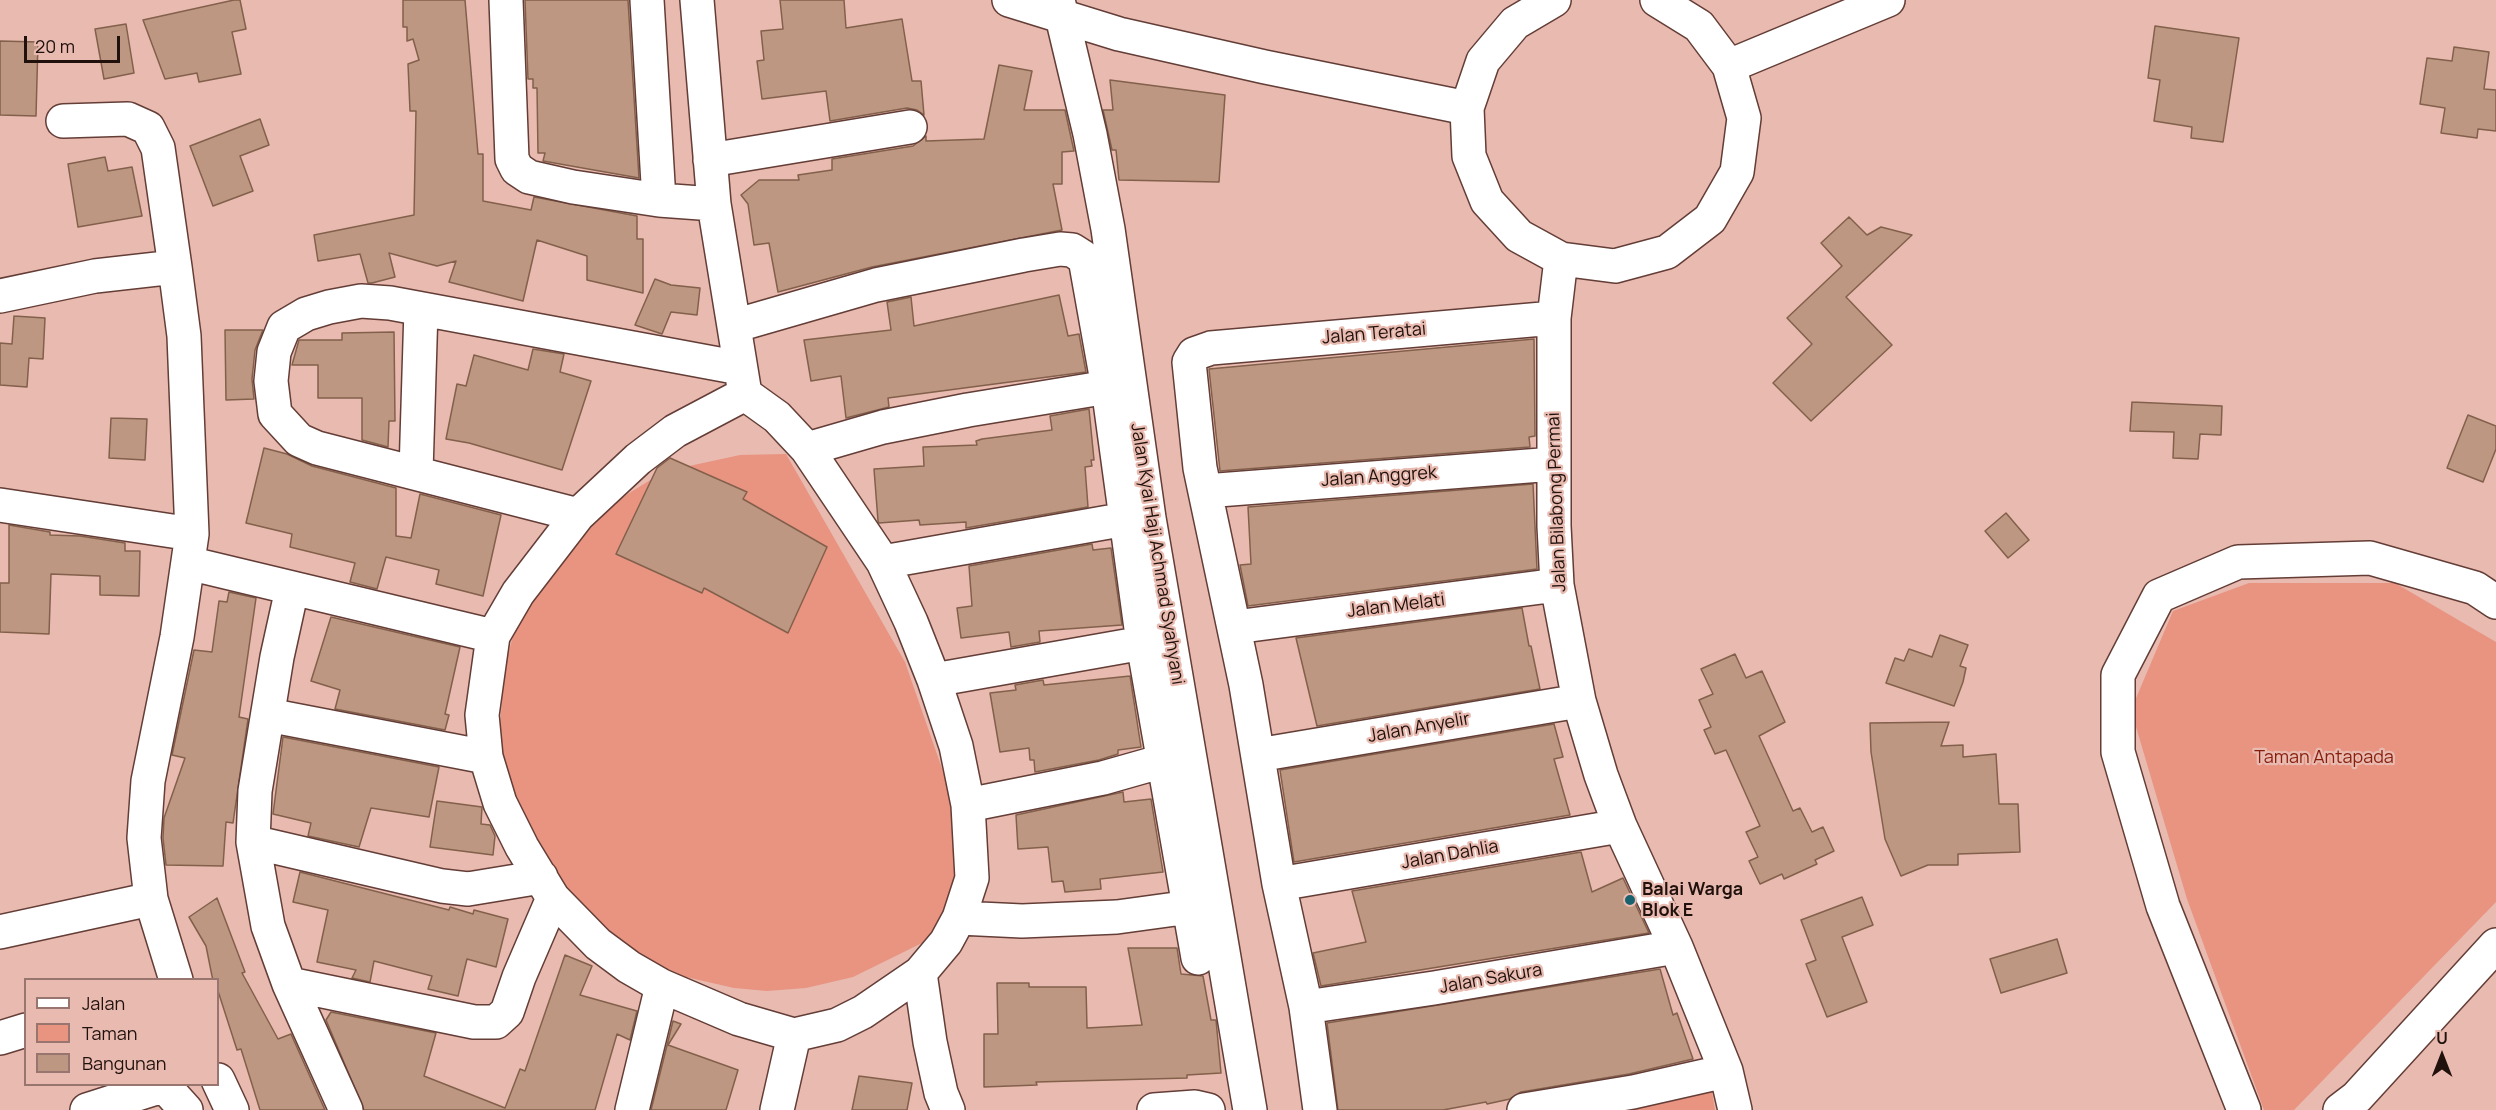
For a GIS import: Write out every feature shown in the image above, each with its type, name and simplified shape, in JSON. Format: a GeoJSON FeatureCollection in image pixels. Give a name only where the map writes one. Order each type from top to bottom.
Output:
{"type":"FeatureCollection","features":[{"type":"Feature","properties":{"kind":"street"},"geometry":{"type":"LineString","coordinates":[[506,0],[512,159],[517,169],[529,177],[546,182],[659,200],[714,204]]}},
{"type":"Feature","properties":{"kind":"street"},"geometry":{"type":"LineString","coordinates":[[647,0],[659,200]]}},
{"type":"Feature","properties":{"kind":"street"},"geometry":{"type":"LineString","coordinates":[[697,0],[714,204],[743,381]]}},
{"type":"Feature","properties":{"kind":"street"},"geometry":{"type":"LineString","coordinates":[[1009,0],[1059,7],[1119,34],[1254,65],[1467,108]]}},
{"type":"Feature","properties":{"kind":"street"},"geometry":{"type":"LineString","coordinates":[[1554,0],[1515,23],[1483,61],[1467,108],[1469,156],[1486,201],[1519,236],[1561,259],[1615,266],[1667,252],[1710,219],[1737,172],[1744,118],[1730,66],[1699,26],[1657,0]]}},
{"type":"Feature","properties":{"kind":"street"},"geometry":{"type":"LineString","coordinates":[[1730,66],[1888,0]]}},
{"type":"Feature","properties":{"kind":"street","name":"Jalan Kyai Haji Achmad Syahyani"},"geometry":{"type":"LineString","coordinates":[[1059,7],[1090,134],[1108,229],[1149,518],[1250,1110]]}},
{"type":"Feature","properties":{"kind":"street"},"geometry":{"type":"LineString","coordinates":[[63,121],[128,119],[148,128],[158,148],[175,267],[186,359],[190,549],[177,637],[148,781],[144,838],[151,899],[169,977]]}},
{"type":"Feature","properties":{"kind":"street"},"geometry":{"type":"LineString","coordinates":[[710,160],[910,127]]}},
{"type":"Feature","properties":{"kind":"street"},"geometry":{"type":"LineString","coordinates":[[734,326],[876,285],[1060,249],[1072,250],[1083,256],[1108,387],[1143,643],[1198,958]]}},
{"type":"Feature","properties":{"kind":"street","name":"Jalan Bilabong Permai"},"geometry":{"type":"LineString","coordinates":[[1561,259],[1554,318],[1557,585],[1580,701],[1601,775],[1620,826],[1676,947],[1726,1071],[1735,1110]]}},
{"type":"Feature","properties":{"kind":"street"},"geometry":{"type":"LineString","coordinates":[[0,296],[95,276],[175,267]]}},
{"type":"Feature","properties":{"kind":"street"},"geometry":{"type":"LineString","coordinates":[[578,515],[317,448],[299,440],[275,414],[271,381],[274,352],[284,327],[306,314],[360,301],[421,309],[743,381],[807,449],[883,562],[911,622],[934,680],[956,746],[968,805],[972,878],[959,918],[946,942],[920,973],[880,1001],[837,1025],[794,1035],[739,1019],[662,986],[629,967],[598,944],[547,888],[522,847],[501,803],[486,757],[482,715],[493,636],[518,593],[578,515],[638,459],[743,381]]}},
{"type":"Feature","properties":{"kind":"street"},"geometry":{"type":"LineString","coordinates":[[416,472],[421,309]]}},
{"type":"Feature","properties":{"kind":"street","name":"Jalan Teratai"},"geometry":{"type":"LineString","coordinates":[[1204,491],[1189,373],[1189,362],[1194,354],[1211,348],[1554,318]]}},
{"type":"Feature","properties":{"kind":"street"},"geometry":{"type":"LineString","coordinates":[[807,449],[883,427],[968,410],[1108,387]]}},
{"type":"Feature","properties":{"kind":"street","name":"Jalan Anggrek"},"geometry":{"type":"LineString","coordinates":[[1204,491],[1554,464]]}},
{"type":"Feature","properties":{"kind":"street"},"geometry":{"type":"LineString","coordinates":[[1204,491],[1235,627],[1279,884],[1306,1007],[1320,1110]]}},
{"type":"Feature","properties":{"kind":"street"},"geometry":{"type":"LineString","coordinates":[[0,505],[190,549],[292,589],[493,636]]}},
{"type":"Feature","properties":{"kind":"street"},"geometry":{"type":"LineString","coordinates":[[883,562],[1126,519]]}},
{"type":"Feature","properties":{"kind":"street"},"geometry":{"type":"LineString","coordinates":[[2244,1110],[2163,906],[2118,752],[2118,675],[2159,596],[2238,562],[2370,558],[2475,588],[2496,602]]}},
{"type":"Feature","properties":{"kind":"street","name":"Jalan Melati"},"geometry":{"type":"LineString","coordinates":[[1235,627],[1557,585]]}},
{"type":"Feature","properties":{"kind":"street"},"geometry":{"type":"LineString","coordinates":[[292,589],[277,657],[255,791],[253,842],[268,926],[289,984],[346,1110]]}},
{"type":"Feature","properties":{"kind":"street"},"geometry":{"type":"LineString","coordinates":[[934,680],[1143,643]]}},
{"type":"Feature","properties":{"kind":"street","name":"Jalan Anyelir"},"geometry":{"type":"LineString","coordinates":[[1258,755],[1580,701]]}},
{"type":"Feature","properties":{"kind":"street"},"geometry":{"type":"LineString","coordinates":[[268,715],[486,757]]}},
{"type":"Feature","properties":{"kind":"street"},"geometry":{"type":"LineString","coordinates":[[968,805],[1103,778],[1163,761]]}},
{"type":"Feature","properties":{"kind":"street","name":"Jalan Dahlia"},"geometry":{"type":"LineString","coordinates":[[1279,884],[1620,826]]}},
{"type":"Feature","properties":{"kind":"street"},"geometry":{"type":"LineString","coordinates":[[253,842],[442,886],[468,889],[547,888]]}},
{"type":"Feature","properties":{"kind":"street"},"geometry":{"type":"LineString","coordinates":[[289,984],[474,1022],[496,1022],[507,1012],[547,888]]}},
{"type":"Feature","properties":{"kind":"street"},"geometry":{"type":"LineString","coordinates":[[7,928],[151,899]]}},
{"type":"Feature","properties":{"kind":"street"},"geometry":{"type":"LineString","coordinates":[[959,918],[1022,921],[1117,917],[1190,907]]}},
{"type":"Feature","properties":{"kind":"street"},"geometry":{"type":"LineString","coordinates":[[2340,1110],[2357,1097],[2496,945]]}},
{"type":"Feature","properties":{"kind":"street","name":"Jalan Sakura"},"geometry":{"type":"LineString","coordinates":[[1306,1007],[1676,947]]}},
{"type":"Feature","properties":{"kind":"street"},"geometry":{"type":"LineString","coordinates":[[920,973],[930,1042],[941,1093],[948,1110]]}},
{"type":"Feature","properties":{"kind":"street"},"geometry":{"type":"LineString","coordinates":[[632,1110],[662,986]]}},
{"type":"Feature","properties":{"kind":"street"},"geometry":{"type":"LineString","coordinates":[[0,1038],[24,1031]]}},
{"type":"Feature","properties":{"kind":"street"},"geometry":{"type":"LineString","coordinates":[[777,1110],[794,1035]]}},
{"type":"Feature","properties":{"kind":"street"},"geometry":{"type":"LineString","coordinates":[[1524,1110],[1633,1092],[1726,1071]]}},
{"type":"Feature","properties":{"kind":"street"},"geometry":{"type":"LineString","coordinates":[[219,1082],[232,1110]]}},
{"type":"Feature","properties":{"kind":"street"},"geometry":{"type":"LineString","coordinates":[[87,1110],[156,1088],[167,1089],[186,1110]]}},
{"type":"Feature","properties":{"kind":"street"},"geometry":{"type":"LineString","coordinates":[[1154,1110],[1195,1107],[1208,1110]]}},
{"type":"Feature","properties":{"kind":"green space"},"geometry":{"type":"Polygon","coordinates":[[[786,454],[905,662],[964,832],[951,920],[922,943],[853,977],[806,988],[767,991],[734,988],[686,977],[631,953],[584,918],[511,803],[499,743],[504,669],[515,629],[530,596],[605,508],[652,479],[680,468],[740,455],[786,454]]]}},
{"type":"Feature","properties":{"kind":"green space","name":"Taman Antapada"},"geometry":{"type":"Polygon","coordinates":[[[2249,583],[2395,583],[2496,642],[2496,902],[2294,1110],[2264,1110],[2187,899],[2131,710],[2173,611],[2249,583]]]}},
{"type":"Feature","properties":{"kind":"green space"},"geometry":{"type":"Polygon","coordinates":[[[1712,1092],[1715,1110],[1599,1110],[1712,1092]]]}},
{"type":"Feature","properties":{"kind":"building"},"geometry":{"type":"Polygon","coordinates":[[[240,0],[246,29],[232,32],[241,74],[199,82],[197,73],[165,79],[143,20],[240,0]]]}},
{"type":"Feature","properties":{"kind":"building"},"geometry":{"type":"Polygon","coordinates":[[[403,0],[465,0],[478,154],[483,154],[483,201],[531,210],[534,197],[637,216],[637,239],[643,239],[643,293],[587,280],[587,256],[537,240],[523,301],[449,282],[456,261],[437,266],[389,253],[395,277],[368,283],[360,254],[318,261],[314,235],[414,215],[416,111],[410,111],[408,64],[419,60],[413,39],[407,41],[407,27],[403,27],[403,0]]]}},
{"type":"Feature","properties":{"kind":"building"},"geometry":{"type":"Polygon","coordinates":[[[525,0],[628,0],[639,178],[543,161],[545,153],[538,153],[537,88],[533,88],[533,79],[528,79],[525,0]]]}},
{"type":"Feature","properties":{"kind":"building"},"geometry":{"type":"Polygon","coordinates":[[[780,0],[844,0],[846,28],[902,19],[912,81],[921,81],[924,115],[917,110],[907,108],[830,121],[826,91],[762,99],[757,61],[764,60],[761,31],[783,29],[780,0]]]}},
{"type":"Feature","properties":{"kind":"building"},"geometry":{"type":"Polygon","coordinates":[[[126,24],[134,73],[104,79],[95,29],[126,24]]]}},
{"type":"Feature","properties":{"kind":"building"},"geometry":{"type":"Polygon","coordinates":[[[2155,26],[2239,38],[2223,142],[2191,138],[2192,127],[2154,121],[2160,80],[2148,78],[2155,26]]]}},
{"type":"Feature","properties":{"kind":"building"},"geometry":{"type":"Polygon","coordinates":[[[0,41],[38,42],[36,116],[0,115],[0,41]]]}},
{"type":"Feature","properties":{"kind":"building"},"geometry":{"type":"Polygon","coordinates":[[[2454,47],[2489,52],[2484,89],[2496,90],[2496,131],[2478,129],[2477,138],[2441,133],[2445,108],[2420,104],[2427,58],[2452,61],[2454,47]]]}},
{"type":"Feature","properties":{"kind":"building"},"geometry":{"type":"Polygon","coordinates":[[[999,65],[1032,71],[1024,110],[1065,110],[1074,151],[1062,152],[1062,184],[1053,184],[1062,230],[872,267],[778,292],[769,243],[754,245],[748,204],[741,195],[759,180],[799,180],[798,175],[832,170],[832,159],[913,146],[926,136],[926,141],[984,139],[999,65]]]}},
{"type":"Feature","properties":{"kind":"building"},"geometry":{"type":"Polygon","coordinates":[[[1110,80],[1225,95],[1219,182],[1119,180],[1116,150],[1112,150],[1103,110],[1113,110],[1110,80]]]}},
{"type":"Feature","properties":{"kind":"building"},"geometry":{"type":"Polygon","coordinates":[[[260,119],[269,145],[240,156],[253,191],[213,206],[190,146],[260,119]]]}},
{"type":"Feature","properties":{"kind":"building"},"geometry":{"type":"Polygon","coordinates":[[[105,157],[108,171],[132,167],[142,216],[78,227],[68,164],[105,157]]]}},
{"type":"Feature","properties":{"kind":"building"},"geometry":{"type":"Polygon","coordinates":[[[1849,217],[1867,235],[1881,227],[1912,235],[1846,297],[1892,345],[1811,421],[1773,383],[1812,344],[1787,318],[1842,266],[1821,243],[1849,217]]]}},
{"type":"Feature","properties":{"kind":"building"},"geometry":{"type":"Polygon","coordinates":[[[655,279],[671,285],[700,288],[697,315],[671,312],[662,334],[635,325],[655,279]]]}},
{"type":"Feature","properties":{"kind":"building"},"geometry":{"type":"Polygon","coordinates":[[[1059,295],[1068,336],[1079,334],[1086,372],[888,398],[889,407],[846,418],[841,376],[811,381],[804,340],[891,330],[887,302],[911,297],[914,326],[1059,295]]]}},
{"type":"Feature","properties":{"kind":"building"},"geometry":{"type":"Polygon","coordinates":[[[14,316],[45,318],[43,359],[29,358],[27,387],[0,385],[0,343],[12,344],[14,316]]]}},
{"type":"Feature","properties":{"kind":"building"},"geometry":{"type":"Polygon","coordinates":[[[225,330],[263,330],[255,350],[252,379],[254,399],[226,400],[225,330]]]}},
{"type":"Feature","properties":{"kind":"building"},"geometry":{"type":"Polygon","coordinates":[[[394,332],[395,421],[389,421],[388,447],[362,440],[362,398],[318,398],[318,365],[292,365],[299,340],[342,340],[342,333],[394,332]]]}},
{"type":"Feature","properties":{"kind":"building"},"geometry":{"type":"Polygon","coordinates":[[[1534,339],[1535,436],[1529,437],[1530,447],[1220,471],[1209,369],[1534,339]]]}},
{"type":"Feature","properties":{"kind":"building"},"geometry":{"type":"Polygon","coordinates":[[[533,349],[564,354],[560,372],[591,381],[562,470],[469,443],[446,439],[457,384],[466,386],[474,355],[528,370],[533,349]]]}},
{"type":"Feature","properties":{"kind":"building"},"geometry":{"type":"Polygon","coordinates":[[[2132,402],[2222,406],[2221,435],[2200,434],[2198,459],[2173,458],[2174,432],[2130,431],[2132,402]]]}},
{"type":"Feature","properties":{"kind":"building"},"geometry":{"type":"Polygon","coordinates":[[[1089,409],[1094,460],[1091,460],[1092,466],[1085,467],[1088,507],[966,528],[966,522],[920,525],[919,520],[879,523],[874,469],[924,466],[923,447],[977,445],[976,441],[982,439],[1052,430],[1050,416],[1089,409]]]}},
{"type":"Feature","properties":{"kind":"building"},"geometry":{"type":"Polygon","coordinates":[[[2468,415],[2496,426],[2496,449],[2483,482],[2447,468],[2468,415]]]}},
{"type":"Feature","properties":{"kind":"building"},"geometry":{"type":"Polygon","coordinates":[[[111,418],[147,419],[145,460],[109,458],[111,418]]]}},
{"type":"Feature","properties":{"kind":"building"},"geometry":{"type":"Polygon","coordinates":[[[264,448],[287,454],[312,466],[396,488],[396,536],[411,538],[420,494],[501,515],[483,596],[436,584],[439,570],[386,557],[377,589],[350,582],[355,563],[290,547],[292,534],[246,523],[264,448]]]}},
{"type":"Feature","properties":{"kind":"building"},"geometry":{"type":"Polygon","coordinates":[[[670,458],[747,492],[743,499],[827,547],[788,633],[704,588],[702,593],[616,554],[657,468],[670,458]]]}},
{"type":"Feature","properties":{"kind":"building"},"geometry":{"type":"Polygon","coordinates":[[[1533,484],[1537,569],[1248,606],[1240,565],[1251,564],[1248,507],[1533,484]]]}},
{"type":"Feature","properties":{"kind":"building"},"geometry":{"type":"Polygon","coordinates":[[[2006,513],[2029,540],[2008,558],[1985,531],[2006,513]]]}},
{"type":"Feature","properties":{"kind":"building"},"geometry":{"type":"Polygon","coordinates":[[[9,525],[50,532],[50,535],[80,536],[125,543],[125,551],[140,551],[139,596],[100,595],[100,576],[51,574],[49,634],[0,632],[0,583],[9,583],[9,525]]]}},
{"type":"Feature","properties":{"kind":"building"},"geometry":{"type":"Polygon","coordinates":[[[1092,544],[1093,550],[1111,548],[1122,625],[1039,631],[1040,642],[1011,647],[1009,632],[961,638],[957,608],[972,606],[969,566],[1092,544]]]}},
{"type":"Feature","properties":{"kind":"building"},"geometry":{"type":"Polygon","coordinates":[[[229,592],[256,598],[239,717],[248,719],[233,823],[226,822],[223,866],[166,865],[163,838],[164,818],[185,758],[172,755],[194,650],[212,652],[219,601],[227,602],[229,592]]]}},
{"type":"Feature","properties":{"kind":"building"},"geometry":{"type":"Polygon","coordinates":[[[1522,608],[1540,689],[1317,726],[1296,638],[1522,608]]]}},
{"type":"Feature","properties":{"kind":"building"},"geometry":{"type":"Polygon","coordinates":[[[331,617],[460,647],[445,714],[449,715],[445,730],[335,709],[340,690],[311,681],[331,617]]]}},
{"type":"Feature","properties":{"kind":"building"},"geometry":{"type":"Polygon","coordinates":[[[1940,635],[1968,645],[1960,666],[1966,668],[1963,682],[1954,706],[1886,683],[1895,658],[1904,661],[1909,649],[1932,657],[1940,635]]]}},
{"type":"Feature","properties":{"kind":"building"},"geometry":{"type":"Polygon","coordinates":[[[1735,654],[1746,678],[1762,671],[1785,722],[1759,736],[1793,811],[1800,808],[1812,832],[1823,827],[1834,851],[1815,860],[1817,864],[1784,879],[1782,874],[1760,884],[1749,861],[1758,857],[1746,832],[1760,826],[1726,750],[1715,754],[1704,730],[1711,727],[1699,700],[1713,694],[1701,669],[1735,654]]]}},
{"type":"Feature","properties":{"kind":"building"},"geometry":{"type":"Polygon","coordinates":[[[1130,676],[1141,747],[1118,750],[1118,754],[1099,760],[1035,772],[1034,760],[1030,760],[1029,748],[1000,752],[990,693],[1016,690],[1015,685],[1043,680],[1044,685],[1130,676]]]}},
{"type":"Feature","properties":{"kind":"building"},"geometry":{"type":"Polygon","coordinates":[[[1949,722],[1941,746],[1963,745],[1963,757],[1996,754],[1999,804],[2018,804],[2020,852],[1958,854],[1958,865],[1928,865],[1901,876],[1885,839],[1871,752],[1870,723],[1949,722]]]}},
{"type":"Feature","properties":{"kind":"building"},"geometry":{"type":"Polygon","coordinates":[[[1554,724],[1563,757],[1554,759],[1570,815],[1294,862],[1280,770],[1554,724]]]}},
{"type":"Feature","properties":{"kind":"building"},"geometry":{"type":"Polygon","coordinates":[[[283,737],[439,767],[429,817],[371,808],[359,847],[308,836],[311,823],[273,814],[283,737]]]}},
{"type":"Feature","properties":{"kind":"building"},"geometry":{"type":"Polygon","coordinates":[[[1123,792],[1124,802],[1151,799],[1163,872],[1100,879],[1101,889],[1065,892],[1063,881],[1052,882],[1048,847],[1018,849],[1016,815],[1123,792]]]}},
{"type":"Feature","properties":{"kind":"building"},"geometry":{"type":"Polygon","coordinates":[[[437,801],[482,807],[481,824],[490,825],[495,836],[493,855],[430,847],[437,801]]]}},
{"type":"Feature","properties":{"kind":"building"},"geometry":{"type":"Polygon","coordinates":[[[1581,852],[1592,892],[1623,878],[1649,933],[1321,986],[1313,953],[1366,942],[1352,891],[1581,852]]]}},
{"type":"Feature","properties":{"kind":"building"},"geometry":{"type":"Polygon","coordinates":[[[300,872],[449,910],[450,907],[473,914],[474,910],[508,919],[496,967],[467,959],[458,996],[428,989],[432,976],[374,961],[370,982],[352,978],[356,970],[317,962],[328,910],[293,902],[300,872]]]}},
{"type":"Feature","properties":{"kind":"building"},"geometry":{"type":"Polygon","coordinates":[[[1862,897],[1873,925],[1842,937],[1867,1002],[1827,1017],[1806,964],[1816,960],[1801,920],[1862,897]]]}},
{"type":"Feature","properties":{"kind":"building"},"geometry":{"type":"Polygon","coordinates":[[[217,898],[245,972],[242,973],[278,1039],[291,1034],[325,1110],[260,1110],[241,1049],[237,1050],[219,994],[219,978],[213,978],[206,946],[189,917],[217,898]]]}},
{"type":"Feature","properties":{"kind":"building"},"geometry":{"type":"Polygon","coordinates":[[[2057,939],[2067,973],[2001,993],[1990,959],[2057,939]]]}},
{"type":"Feature","properties":{"kind":"building"},"geometry":{"type":"Polygon","coordinates":[[[1128,948],[1177,948],[1181,974],[1203,976],[1211,1020],[1216,1020],[1221,1073],[1187,1075],[1187,1078],[1036,1082],[1037,1085],[984,1087],[984,1034],[998,1034],[997,983],[1029,983],[1029,987],[1086,987],[1087,1028],[1142,1025],[1128,948]]]}},
{"type":"Feature","properties":{"kind":"building"},"geometry":{"type":"Polygon","coordinates":[[[565,955],[592,966],[580,995],[637,1011],[630,1040],[617,1034],[595,1110],[364,1110],[326,1020],[331,1012],[436,1033],[424,1076],[505,1108],[520,1069],[525,1071],[565,955]]]}},
{"type":"Feature","properties":{"kind":"building"},"geometry":{"type":"Polygon","coordinates":[[[1660,969],[1673,1015],[1677,1013],[1693,1059],[1629,1074],[1521,1092],[1510,1099],[1487,1104],[1486,1102],[1443,1110],[1338,1110],[1327,1023],[1660,969]]]}},
{"type":"Feature","properties":{"kind":"building"},"geometry":{"type":"Polygon","coordinates":[[[673,1021],[681,1024],[668,1045],[738,1070],[726,1110],[651,1110],[673,1021]]]}},
{"type":"Feature","properties":{"kind":"building"},"geometry":{"type":"Polygon","coordinates":[[[859,1076],[912,1083],[907,1110],[852,1110],[859,1076]]]}},
{"type":"Feature","properties":{"kind":"place","name":"Balai Warga Blok E"},"geometry":{"type":"Point","coordinates":[1630,900]}}]}
